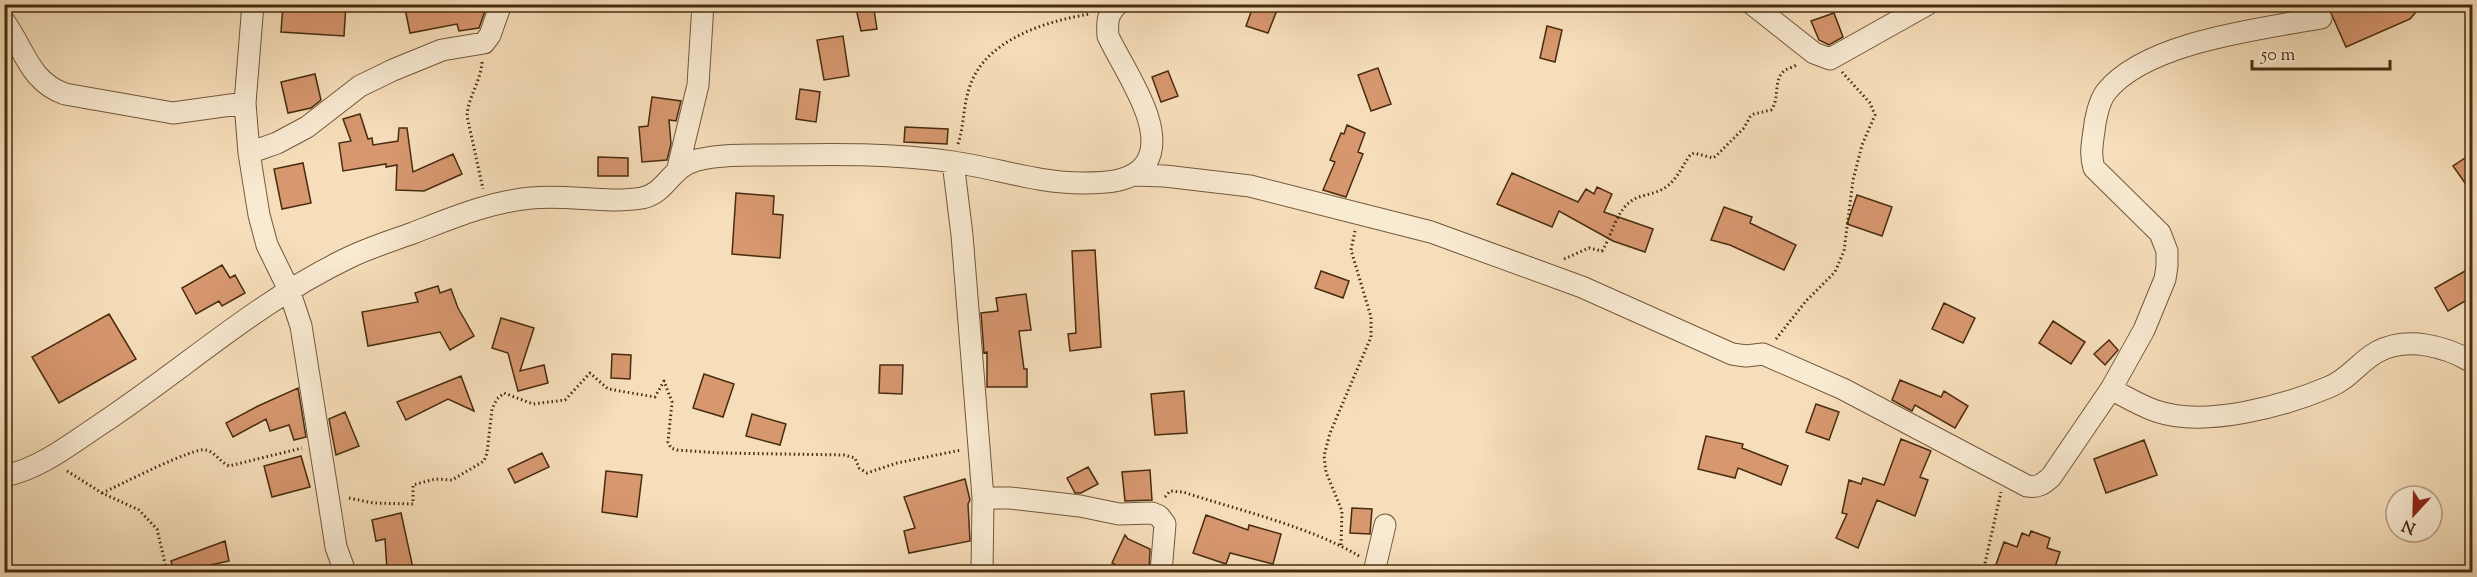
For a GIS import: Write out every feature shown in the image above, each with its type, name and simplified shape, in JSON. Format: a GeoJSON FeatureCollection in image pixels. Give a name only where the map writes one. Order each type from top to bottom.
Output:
{"type":"FeatureCollection","features":[{"type":"Feature","properties":{"kind":"street"},"geometry":{"type":"LineString","coordinates":[[253,4],[245,103],[249,153],[259,215],[267,245],[289,290],[301,326],[336,547],[345,573]]}},
{"type":"Feature","properties":{"kind":"street"},"geometry":{"type":"LineString","coordinates":[[249,153],[277,143],[307,127],[360,86],[393,70],[442,50],[484,43],[490,35],[501,4]]}},
{"type":"Feature","properties":{"kind":"street"},"geometry":{"type":"LineString","coordinates":[[678,168],[698,85],[703,4]]}},
{"type":"Feature","properties":{"kind":"street"},"geometry":{"type":"LineString","coordinates":[[1752,4],[1822,56],[1928,4]]}},
{"type":"Feature","properties":{"kind":"street"},"geometry":{"type":"LineString","coordinates":[[1114,8],[1107,23],[1108,36],[1147,113],[1153,132],[1152,147],[1145,164],[1133,176]]}},
{"type":"Feature","properties":{"kind":"street"},"geometry":{"type":"LineString","coordinates":[[4,476],[14,474],[47,459],[122,410],[289,290],[350,257],[488,205],[531,198],[641,198],[660,189],[678,168],[695,160],[734,156],[845,154],[953,162],[1041,180],[1109,182],[1133,176],[1165,176],[1250,186],[1431,232],[1581,287],[1732,354],[1746,356],[1763,354],[1843,389],[2027,486],[2034,487],[2042,485],[2051,477],[2111,389],[2144,330],[2167,266],[2167,251],[2160,233],[2094,168],[2091,156],[2092,143],[2095,123],[2104,94],[2117,81],[2156,56],[2257,29],[2321,18]]}},
{"type":"Feature","properties":{"kind":"street"},"geometry":{"type":"LineString","coordinates":[[4,21],[37,75],[52,89],[65,94],[173,113],[245,103]]}},
{"type":"Feature","properties":{"kind":"street"},"geometry":{"type":"LineString","coordinates":[[953,162],[962,235],[980,447],[983,498],[982,573]]}},
{"type":"Feature","properties":{"kind":"street"},"geometry":{"type":"LineString","coordinates":[[2111,389],[2158,412],[2189,417],[2235,414],[2265,408],[2330,387],[2348,377],[2377,352],[2398,346],[2421,344],[2440,347],[2472,362]]}},
{"type":"Feature","properties":{"kind":"street"},"geometry":{"type":"LineString","coordinates":[[983,498],[1010,498],[1080,506],[1119,514],[1142,513],[1159,516],[1165,524],[1161,573]]}},
{"type":"Feature","properties":{"kind":"street"},"geometry":{"type":"LineString","coordinates":[[1375,571],[1385,525]]}},
{"type":"Feature","properties":{"kind":"path"},"geometry":{"type":"LineString","coordinates":[[953,162],[960,137],[968,89],[975,72],[989,56],[1036,27],[1114,8]]}},
{"type":"Feature","properties":{"kind":"path"},"geometry":{"type":"LineString","coordinates":[[484,43],[479,82],[468,106],[467,116],[488,205]]}},
{"type":"Feature","properties":{"kind":"path"},"geometry":{"type":"LineString","coordinates":[[1540,273],[1575,253],[1590,248],[1602,251],[1629,202],[1662,190],[1680,173],[1688,157],[1694,153],[1713,158],[1716,156],[1744,128],[1750,117],[1771,110],[1784,71],[1822,56],[1870,103],[1875,115],[1862,146],[1853,180],[1844,250],[1835,272],[1806,301],[1763,354]]}},
{"type":"Feature","properties":{"kind":"path"},"geometry":{"type":"LineString","coordinates":[[1341,545],[1342,511],[1326,472],[1324,456],[1330,433],[1371,337],[1371,317],[1351,250],[1358,212]]}},
{"type":"Feature","properties":{"kind":"path"},"geometry":{"type":"LineString","coordinates":[[326,481],[351,501],[413,504],[413,485],[435,479],[453,480],[484,461],[488,447],[492,409],[497,399],[504,393],[533,404],[565,400],[590,373],[608,389],[655,397],[664,381],[672,402],[668,442],[671,448],[677,450],[843,455],[855,458],[859,468],[867,473],[897,463],[980,447]]}},
{"type":"Feature","properties":{"kind":"path"},"geometry":{"type":"LineString","coordinates":[[102,493],[141,473],[199,449],[211,453],[229,466],[320,443]]}},
{"type":"Feature","properties":{"kind":"path"},"geometry":{"type":"LineString","coordinates":[[47,459],[102,493],[139,510],[157,529],[167,573]]}},
{"type":"Feature","properties":{"kind":"path"},"geometry":{"type":"LineString","coordinates":[[1983,573],[2005,473]]}},
{"type":"Feature","properties":{"kind":"path"},"geometry":{"type":"LineString","coordinates":[[1159,516],[1166,494],[1170,491],[1183,492],[1341,545],[1375,571]]}},
{"type":"Feature","properties":{"kind":"building"},"geometry":{"type":"Polygon","coordinates":[[[283,4],[346,4],[344,36],[281,32],[283,4]]]}},
{"type":"Feature","properties":{"kind":"building"},"geometry":{"type":"Polygon","coordinates":[[[404,4],[486,4],[486,8],[479,28],[459,31],[457,24],[410,33],[404,4]]]}},
{"type":"Feature","properties":{"kind":"building"},"geometry":{"type":"Polygon","coordinates":[[[855,4],[873,4],[877,29],[861,31],[855,4]]]}},
{"type":"Feature","properties":{"kind":"building"},"geometry":{"type":"Polygon","coordinates":[[[1254,4],[1277,10],[1268,33],[1246,26],[1254,4]]]}},
{"type":"Feature","properties":{"kind":"building"},"geometry":{"type":"Polygon","coordinates":[[[2327,4],[2423,4],[2410,19],[2346,47],[2327,4]]]}},
{"type":"Feature","properties":{"kind":"building"},"geometry":{"type":"Polygon","coordinates":[[[1834,13],[1843,37],[1829,45],[1819,40],[1811,21],[1834,13]]]}},
{"type":"Feature","properties":{"kind":"building"},"geometry":{"type":"Polygon","coordinates":[[[1547,26],[1562,30],[1555,62],[1540,58],[1547,26]]]}},
{"type":"Feature","properties":{"kind":"building"},"geometry":{"type":"Polygon","coordinates":[[[843,36],[849,76],[824,80],[817,40],[843,36]]]}},
{"type":"Feature","properties":{"kind":"building"},"geometry":{"type":"Polygon","coordinates":[[[1378,68],[1391,104],[1371,111],[1358,75],[1378,68]]]}},
{"type":"Feature","properties":{"kind":"building"},"geometry":{"type":"Polygon","coordinates":[[[1168,71],[1178,96],[1161,102],[1152,77],[1168,71]]]}},
{"type":"Feature","properties":{"kind":"building"},"geometry":{"type":"Polygon","coordinates":[[[315,74],[321,100],[311,108],[288,113],[281,82],[315,74]]]}},
{"type":"Feature","properties":{"kind":"building"},"geometry":{"type":"Polygon","coordinates":[[[800,89],[820,92],[816,122],[796,119],[800,89]]]}},
{"type":"Feature","properties":{"kind":"building"},"geometry":{"type":"Polygon","coordinates":[[[652,97],[681,101],[676,121],[669,120],[671,144],[667,160],[642,162],[639,127],[648,126],[652,97]]]}},
{"type":"Feature","properties":{"kind":"building"},"geometry":{"type":"Polygon","coordinates":[[[360,114],[368,139],[372,138],[373,145],[398,141],[399,128],[407,128],[413,172],[453,154],[462,174],[424,191],[396,190],[397,165],[386,167],[386,164],[343,171],[339,143],[351,141],[343,119],[360,114]]]}},
{"type":"Feature","properties":{"kind":"building"},"geometry":{"type":"Polygon","coordinates":[[[1347,125],[1365,133],[1358,152],[1363,154],[1346,197],[1323,190],[1335,162],[1330,160],[1341,133],[1344,134],[1347,125]]]}},
{"type":"Feature","properties":{"kind":"building"},"geometry":{"type":"Polygon","coordinates":[[[905,127],[948,129],[947,144],[904,142],[905,127]]]}},
{"type":"Feature","properties":{"kind":"building"},"geometry":{"type":"Polygon","coordinates":[[[598,157],[628,158],[628,176],[598,176],[598,157]]]}},
{"type":"Feature","properties":{"kind":"building"},"geometry":{"type":"Polygon","coordinates":[[[2465,158],[2472,168],[2472,193],[2453,166],[2465,158]]]}},
{"type":"Feature","properties":{"kind":"building"},"geometry":{"type":"Polygon","coordinates":[[[303,163],[311,203],[282,209],[274,169],[303,163]]]}},
{"type":"Feature","properties":{"kind":"building"},"geometry":{"type":"Polygon","coordinates":[[[1512,173],[1578,202],[1586,189],[1594,194],[1597,187],[1612,194],[1604,212],[1653,229],[1645,252],[1613,241],[1559,211],[1552,227],[1497,204],[1512,173]]]}},
{"type":"Feature","properties":{"kind":"building"},"geometry":{"type":"Polygon","coordinates":[[[736,193],[774,196],[773,214],[783,215],[780,258],[732,254],[736,193]]]}},
{"type":"Feature","properties":{"kind":"building"},"geometry":{"type":"Polygon","coordinates":[[[1857,195],[1892,207],[1882,236],[1847,224],[1857,195]]]}},
{"type":"Feature","properties":{"kind":"building"},"geometry":{"type":"Polygon","coordinates":[[[1724,207],[1752,217],[1750,223],[1796,245],[1784,270],[1730,245],[1711,240],[1724,207]]]}},
{"type":"Feature","properties":{"kind":"building"},"geometry":{"type":"Polygon","coordinates":[[[1095,250],[1101,347],[1070,351],[1068,334],[1076,333],[1072,251],[1095,250]]]}},
{"type":"Feature","properties":{"kind":"building"},"geometry":{"type":"Polygon","coordinates":[[[222,265],[230,278],[235,275],[245,293],[222,306],[219,301],[196,314],[182,288],[222,265]]]}},
{"type":"Feature","properties":{"kind":"building"},"geometry":{"type":"Polygon","coordinates":[[[2472,267],[2472,297],[2448,311],[2435,288],[2472,267]]]}},
{"type":"Feature","properties":{"kind":"building"},"geometry":{"type":"Polygon","coordinates":[[[1321,271],[1349,281],[1343,298],[1315,288],[1321,271]]]}},
{"type":"Feature","properties":{"kind":"building"},"geometry":{"type":"Polygon","coordinates":[[[438,286],[440,293],[451,289],[458,308],[474,336],[450,350],[440,332],[368,346],[362,312],[418,302],[415,293],[438,286]]]}},
{"type":"Feature","properties":{"kind":"building"},"geometry":{"type":"Polygon","coordinates":[[[1026,294],[1031,330],[1019,331],[1024,369],[1027,369],[1027,387],[987,387],[987,352],[984,353],[981,313],[998,311],[996,298],[1026,294]]]}},
{"type":"Feature","properties":{"kind":"building"},"geometry":{"type":"Polygon","coordinates":[[[1944,303],[1975,318],[1963,343],[1932,329],[1944,303]]]}},
{"type":"Feature","properties":{"kind":"building"},"geometry":{"type":"Polygon","coordinates":[[[109,314],[136,359],[59,403],[32,357],[109,314]]]}},
{"type":"Feature","properties":{"kind":"building"},"geometry":{"type":"Polygon","coordinates":[[[501,318],[534,328],[520,371],[544,365],[548,383],[518,391],[508,353],[492,348],[501,318]]]}},
{"type":"Feature","properties":{"kind":"building"},"geometry":{"type":"Polygon","coordinates":[[[2053,321],[2085,342],[2071,364],[2039,343],[2053,321]]]}},
{"type":"Feature","properties":{"kind":"building"},"geometry":{"type":"Polygon","coordinates":[[[2109,340],[2118,350],[2105,365],[2094,354],[2109,340]]]}},
{"type":"Feature","properties":{"kind":"building"},"geometry":{"type":"Polygon","coordinates":[[[612,354],[631,355],[630,379],[611,378],[612,354]]]}},
{"type":"Feature","properties":{"kind":"building"},"geometry":{"type":"Polygon","coordinates":[[[880,365],[903,365],[902,394],[879,393],[880,365]]]}},
{"type":"Feature","properties":{"kind":"building"},"geometry":{"type":"Polygon","coordinates":[[[704,374],[734,384],[723,417],[693,408],[704,374]]]}},
{"type":"Feature","properties":{"kind":"building"},"geometry":{"type":"Polygon","coordinates":[[[461,376],[474,411],[448,399],[406,420],[397,402],[461,376]]]}},
{"type":"Feature","properties":{"kind":"building"},"geometry":{"type":"Polygon","coordinates":[[[1900,380],[1941,397],[1944,391],[1968,406],[1955,428],[1915,405],[1912,411],[1892,400],[1900,380]]]}},
{"type":"Feature","properties":{"kind":"building"},"geometry":{"type":"Polygon","coordinates":[[[298,388],[306,437],[294,440],[289,425],[270,431],[266,419],[233,437],[226,423],[298,388]]]}},
{"type":"Feature","properties":{"kind":"building"},"geometry":{"type":"Polygon","coordinates":[[[1184,391],[1187,433],[1155,435],[1151,394],[1184,391]]]}},
{"type":"Feature","properties":{"kind":"building"},"geometry":{"type":"Polygon","coordinates":[[[1816,404],[1839,412],[1829,440],[1806,432],[1816,404]]]}},
{"type":"Feature","properties":{"kind":"building"},"geometry":{"type":"Polygon","coordinates":[[[345,412],[359,446],[336,455],[329,419],[345,412]]]}},
{"type":"Feature","properties":{"kind":"building"},"geometry":{"type":"Polygon","coordinates":[[[752,414],[786,424],[780,445],[746,436],[752,414]]]}},
{"type":"Feature","properties":{"kind":"building"},"geometry":{"type":"Polygon","coordinates":[[[1706,436],[1743,444],[1742,448],[1788,466],[1781,485],[1738,468],[1735,478],[1698,469],[1706,436]]]}},
{"type":"Feature","properties":{"kind":"building"},"geometry":{"type":"Polygon","coordinates":[[[1901,439],[1931,451],[1920,477],[1928,480],[1915,516],[1877,500],[1858,548],[1836,538],[1847,514],[1842,513],[1849,480],[1861,484],[1863,478],[1884,485],[1901,439]]]}},
{"type":"Feature","properties":{"kind":"building"},"geometry":{"type":"Polygon","coordinates":[[[2144,440],[2157,475],[2106,493],[2094,459],[2144,440]]]}},
{"type":"Feature","properties":{"kind":"building"},"geometry":{"type":"Polygon","coordinates":[[[542,453],[549,467],[515,483],[508,469],[542,453]]]}},
{"type":"Feature","properties":{"kind":"building"},"geometry":{"type":"Polygon","coordinates":[[[301,456],[310,487],[272,497],[264,466],[301,456]]]}},
{"type":"Feature","properties":{"kind":"building"},"geometry":{"type":"Polygon","coordinates":[[[1088,467],[1098,484],[1081,493],[1075,493],[1067,478],[1088,467]]]}},
{"type":"Feature","properties":{"kind":"building"},"geometry":{"type":"Polygon","coordinates":[[[1150,470],[1152,500],[1125,501],[1122,472],[1150,470]]]}},
{"type":"Feature","properties":{"kind":"building"},"geometry":{"type":"Polygon","coordinates":[[[606,471],[642,475],[637,517],[602,512],[606,471]]]}},
{"type":"Feature","properties":{"kind":"building"},"geometry":{"type":"Polygon","coordinates":[[[965,479],[970,500],[968,504],[970,541],[909,553],[904,531],[915,528],[904,497],[965,479]]]}},
{"type":"Feature","properties":{"kind":"building"},"geometry":{"type":"Polygon","coordinates":[[[1352,508],[1372,509],[1370,534],[1350,533],[1352,508]]]}},
{"type":"Feature","properties":{"kind":"building"},"geometry":{"type":"Polygon","coordinates":[[[401,513],[413,568],[387,570],[385,539],[376,541],[372,520],[401,513]]]}},
{"type":"Feature","properties":{"kind":"building"},"geometry":{"type":"Polygon","coordinates":[[[1206,515],[1248,530],[1249,525],[1281,534],[1273,564],[1230,553],[1226,564],[1193,553],[1206,515]]]}},
{"type":"Feature","properties":{"kind":"building"},"geometry":{"type":"Polygon","coordinates":[[[2031,531],[2050,538],[2047,548],[2060,552],[2053,573],[1993,573],[2004,542],[2017,547],[2022,533],[2029,536],[2031,531]]]}},
{"type":"Feature","properties":{"kind":"building"},"geometry":{"type":"Polygon","coordinates":[[[1125,535],[1128,539],[1150,549],[1149,573],[1130,573],[1112,563],[1125,535]]]}},
{"type":"Feature","properties":{"kind":"building"},"geometry":{"type":"Polygon","coordinates":[[[225,541],[229,561],[174,573],[171,561],[225,541]]]}}]}
